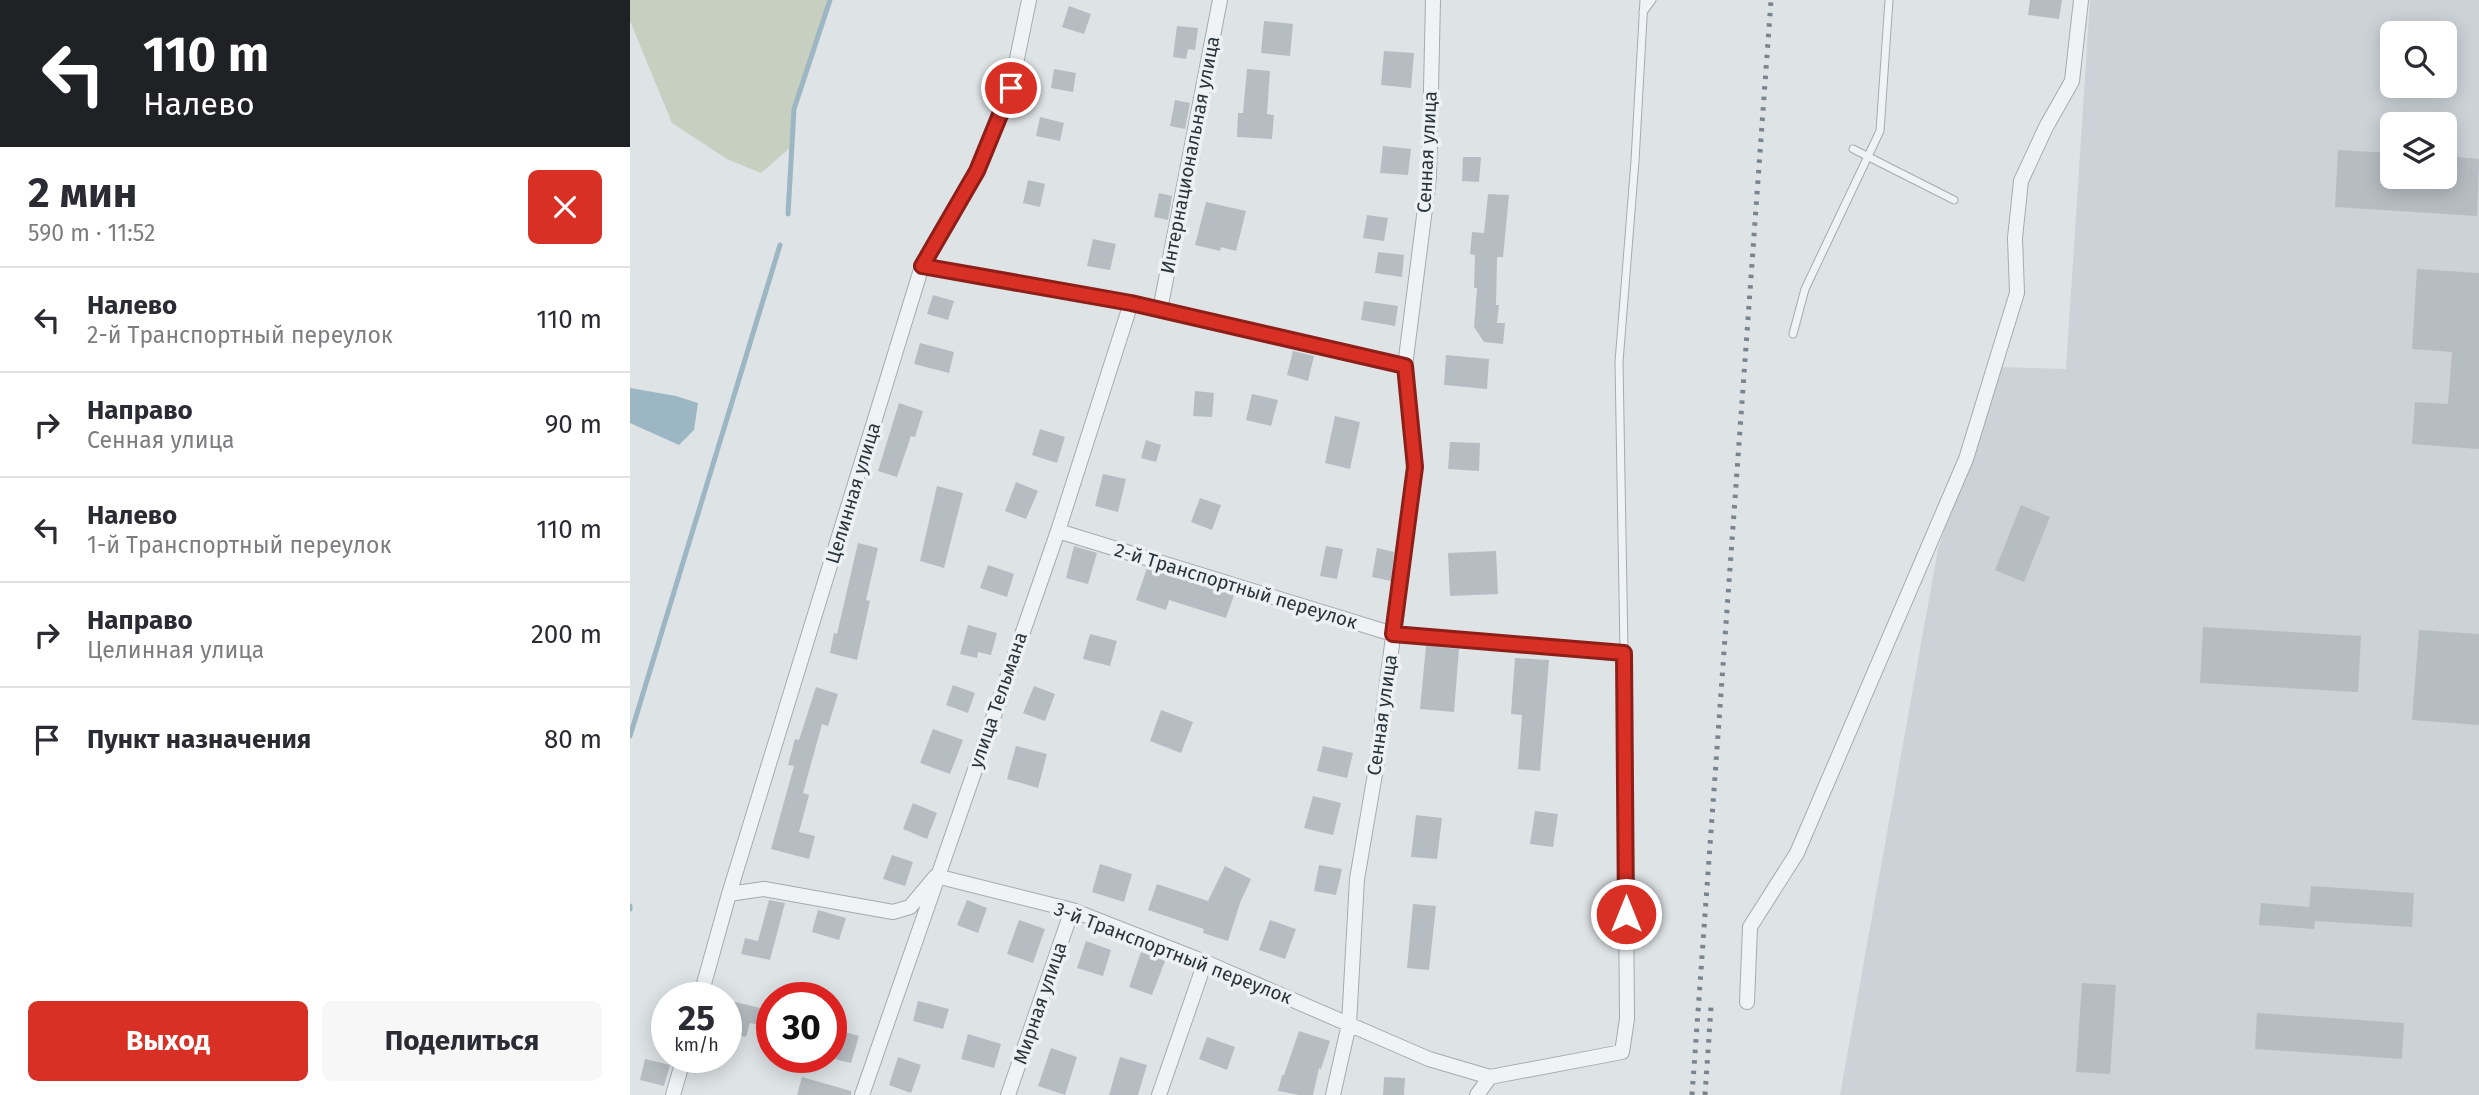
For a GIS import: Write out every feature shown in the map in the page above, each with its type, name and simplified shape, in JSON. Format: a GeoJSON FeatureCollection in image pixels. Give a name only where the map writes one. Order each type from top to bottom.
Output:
{"type":"FeatureCollection","features":[{"type":"Feature","properties":{"kind":"street","name":"Целинная улица"},"geometry":{"type":"LineString","coordinates":[[704,982],[729,894],[922,266],[977,171],[1011,88],[1029,0]]}},
{"type":"Feature","properties":{"kind":"street","name":"Интернациональная улица"},"geometry":{"type":"LineString","coordinates":[[1160,310],[1220,0]]}},
{"type":"Feature","properties":{"kind":"street","name":"Сенная улица"},"geometry":{"type":"LineString","coordinates":[[1333,1095],[1349,1024],[1357,879],[1376,768],[1415,467],[1405,367],[1429,177],[1433,0]]}},
{"type":"Feature","properties":{"kind":"street"},"geometry":{"type":"LineString","coordinates":[[1747,1002],[1750,927],[1797,853],[1966,459],[2017,293],[2015,238],[2021,181],[2046,127],[2072,81],[2081,0]]}},
{"type":"Feature","properties":{"kind":"street"},"geometry":{"type":"LineString","coordinates":[[922,266],[1131,303],[1405,367]]}},
{"type":"Feature","properties":{"kind":"street","name":"улица Тельмана"},"geometry":{"type":"LineString","coordinates":[[862,1095],[1058,531],[1131,303]]}},
{"type":"Feature","properties":{"kind":"street","name":"2-й Транспортный переулок"},"geometry":{"type":"LineString","coordinates":[[1058,531],[1393,634],[1624,653]]}},
{"type":"Feature","properties":{"kind":"street","name":"3-й Транспортный переулок"},"geometry":{"type":"LineString","coordinates":[[936,876],[1072,910],[1205,962],[1429,1059],[1490,1077],[1622,1052],[1627,1018],[1624,653]]}},
{"type":"Feature","properties":{"kind":"street"},"geometry":{"type":"LineString","coordinates":[[729,894],[764,889],[893,912],[910,907],[936,876]]}},
{"type":"Feature","properties":{"kind":"street","name":"Мирная улица"},"geometry":{"type":"LineString","coordinates":[[1007,1095],[1072,910]]}},
{"type":"Feature","properties":{"kind":"street"},"geometry":{"type":"LineString","coordinates":[[1159,1095],[1205,962]]}},
{"type":"Feature","properties":{"kind":"street"},"geometry":{"type":"LineString","coordinates":[[673,1095],[679,1073]]}},
{"type":"Feature","properties":{"kind":"street"},"geometry":{"type":"LineString","coordinates":[[1477,1095],[1490,1077]]}},
{"type":"Feature","properties":{"kind":"lane"},"geometry":{"type":"LineString","coordinates":[[1624,653],[1619,362],[1635,161],[1644,0]]}},
{"type":"Feature","properties":{"kind":"lane"},"geometry":{"type":"LineString","coordinates":[[1643,13],[1652,0]]}},
{"type":"Feature","properties":{"kind":"lane"},"geometry":{"type":"LineString","coordinates":[[1793,334],[1805,289],[1880,131],[1889,0]]}},
{"type":"Feature","properties":{"kind":"lane"},"geometry":{"type":"LineString","coordinates":[[1853,149],[1954,200]]}},
{"type":"Feature","properties":{"kind":"shaded area"},"geometry":{"type":"Polygon","coordinates":[[[2090,0],[2479,0],[2479,1095],[1840,1095],[1938,549],[1997,367],[2066,369],[2090,0]]]}},
{"type":"Feature","properties":{"kind":"green space"},"geometry":{"type":"Polygon","coordinates":[[[630,0],[830,0],[794,109],[792,146],[761,173],[727,159],[672,123],[630,21],[630,0]]]}},
{"type":"Feature","properties":{"kind":"water"},"geometry":{"type":"Polygon","coordinates":[[[630,388],[698,403],[694,430],[679,445],[630,423],[630,388]]]}},
{"type":"Feature","properties":{"kind":"building"},"geometry":{"type":"Polygon","coordinates":[[[2030,0],[2062,0],[2059,19],[2028,15],[2030,0]]]}},
{"type":"Feature","properties":{"kind":"building"},"geometry":{"type":"Polygon","coordinates":[[[1069,6],[1091,14],[1084,34],[1062,27],[1069,6]]]}},
{"type":"Feature","properties":{"kind":"building"},"geometry":{"type":"Polygon","coordinates":[[[1264,21],[1293,24],[1290,56],[1261,53],[1264,21]]]}},
{"type":"Feature","properties":{"kind":"building"},"geometry":{"type":"Polygon","coordinates":[[[1177,26],[1198,28],[1195,50],[1188,49],[1186,59],[1173,57],[1177,26]]]}},
{"type":"Feature","properties":{"kind":"building"},"geometry":{"type":"Polygon","coordinates":[[[1384,51],[1414,53],[1411,88],[1381,85],[1384,51]]]}},
{"type":"Feature","properties":{"kind":"building"},"geometry":{"type":"Polygon","coordinates":[[[1054,69],[1076,73],[1073,92],[1051,88],[1054,69]]]}},
{"type":"Feature","properties":{"kind":"building"},"geometry":{"type":"Polygon","coordinates":[[[1247,69],[1270,71],[1267,114],[1274,115],[1272,139],[1237,137],[1238,113],[1243,113],[1247,69]]]}},
{"type":"Feature","properties":{"kind":"building"},"geometry":{"type":"Polygon","coordinates":[[[1175,100],[1190,103],[1185,129],[1170,126],[1175,100]]]}},
{"type":"Feature","properties":{"kind":"building"},"geometry":{"type":"Polygon","coordinates":[[[1040,117],[1064,123],[1060,141],[1036,136],[1040,117]]]}},
{"type":"Feature","properties":{"kind":"building"},"geometry":{"type":"Polygon","coordinates":[[[1383,146],[1411,149],[1408,175],[1380,173],[1383,146]]]}},
{"type":"Feature","properties":{"kind":"building"},"geometry":{"type":"Polygon","coordinates":[[[2338,150],[2380,152],[2380,189],[2457,189],[2457,157],[2479,159],[2477,216],[2335,207],[2338,150]]]}},
{"type":"Feature","properties":{"kind":"building"},"geometry":{"type":"Polygon","coordinates":[[[1463,157],[1481,157],[1479,182],[1462,181],[1463,157]]]}},
{"type":"Feature","properties":{"kind":"building"},"geometry":{"type":"Polygon","coordinates":[[[1028,180],[1045,184],[1040,207],[1023,203],[1028,180]]]}},
{"type":"Feature","properties":{"kind":"building"},"geometry":{"type":"Polygon","coordinates":[[[1159,193],[1172,196],[1168,220],[1154,217],[1159,193]]]}},
{"type":"Feature","properties":{"kind":"building"},"geometry":{"type":"Polygon","coordinates":[[[1488,194],[1509,195],[1503,257],[1497,257],[1497,323],[1505,323],[1503,344],[1484,342],[1474,327],[1477,288],[1474,288],[1475,255],[1470,254],[1472,232],[1484,233],[1488,194]]]}},
{"type":"Feature","properties":{"kind":"building"},"geometry":{"type":"Polygon","coordinates":[[[1206,202],[1246,211],[1236,251],[1221,247],[1220,251],[1195,245],[1206,202]]]}},
{"type":"Feature","properties":{"kind":"building"},"geometry":{"type":"Polygon","coordinates":[[[1367,215],[1388,218],[1384,241],[1363,238],[1367,215]]]}},
{"type":"Feature","properties":{"kind":"building"},"geometry":{"type":"Polygon","coordinates":[[[1093,239],[1116,244],[1110,270],[1087,266],[1093,239]]]}},
{"type":"Feature","properties":{"kind":"building"},"geometry":{"type":"Polygon","coordinates":[[[1378,252],[1404,255],[1402,277],[1375,273],[1378,252]]]}},
{"type":"Feature","properties":{"kind":"building"},"geometry":{"type":"Polygon","coordinates":[[[2417,269],[2479,273],[2479,449],[2412,444],[2415,402],[2448,404],[2452,352],[2412,349],[2417,269]]]}},
{"type":"Feature","properties":{"kind":"building"},"geometry":{"type":"Polygon","coordinates":[[[933,295],[954,301],[948,320],[927,314],[933,295]]]}},
{"type":"Feature","properties":{"kind":"building"},"geometry":{"type":"Polygon","coordinates":[[[1364,301],[1398,306],[1395,326],[1361,320],[1364,301]]]}},
{"type":"Feature","properties":{"kind":"building"},"geometry":{"type":"Polygon","coordinates":[[[920,343],[954,352],[949,373],[914,364],[920,343]]]}},
{"type":"Feature","properties":{"kind":"building"},"geometry":{"type":"Polygon","coordinates":[[[1293,351],[1314,356],[1308,381],[1287,375],[1293,351]]]}},
{"type":"Feature","properties":{"kind":"building"},"geometry":{"type":"Polygon","coordinates":[[[1446,355],[1489,359],[1487,389],[1444,385],[1446,355]]]}},
{"type":"Feature","properties":{"kind":"building"},"geometry":{"type":"Polygon","coordinates":[[[1195,391],[1214,393],[1212,417],[1193,416],[1195,391]]]}},
{"type":"Feature","properties":{"kind":"building"},"geometry":{"type":"Polygon","coordinates":[[[1252,394],[1278,400],[1271,426],[1246,420],[1252,394]]]}},
{"type":"Feature","properties":{"kind":"building"},"geometry":{"type":"Polygon","coordinates":[[[899,403],[923,411],[897,477],[878,471],[899,403]]]}},
{"type":"Feature","properties":{"kind":"building"},"geometry":{"type":"Polygon","coordinates":[[[1335,416],[1360,422],[1350,469],[1325,463],[1335,416]]]}},
{"type":"Feature","properties":{"kind":"building"},"geometry":{"type":"Polygon","coordinates":[[[1040,429],[1065,437],[1057,463],[1032,455],[1040,429]]]}},
{"type":"Feature","properties":{"kind":"building"},"geometry":{"type":"Polygon","coordinates":[[[1146,440],[1161,445],[1156,462],[1141,458],[1146,440]]]}},
{"type":"Feature","properties":{"kind":"building"},"geometry":{"type":"Polygon","coordinates":[[[1450,442],[1480,443],[1479,471],[1448,469],[1450,442]]]}},
{"type":"Feature","properties":{"kind":"building"},"geometry":{"type":"Polygon","coordinates":[[[1103,474],[1126,479],[1118,512],[1095,506],[1103,474]]]}},
{"type":"Feature","properties":{"kind":"building"},"geometry":{"type":"Polygon","coordinates":[[[1016,482],[1038,491],[1026,519],[1005,511],[1016,482]]]}},
{"type":"Feature","properties":{"kind":"building"},"geometry":{"type":"Polygon","coordinates":[[[937,486],[963,493],[944,568],[920,561],[937,486]]]}},
{"type":"Feature","properties":{"kind":"building"},"geometry":{"type":"Polygon","coordinates":[[[1200,498],[1221,505],[1212,530],[1191,522],[1200,498]]]}},
{"type":"Feature","properties":{"kind":"building"},"geometry":{"type":"Polygon","coordinates":[[[2021,505],[2050,517],[2024,582],[1995,570],[2021,505]]]}},
{"type":"Feature","properties":{"kind":"building"},"geometry":{"type":"Polygon","coordinates":[[[858,543],[878,548],[866,600],[870,601],[857,660],[830,653],[858,543]]]}},
{"type":"Feature","properties":{"kind":"building"},"geometry":{"type":"Polygon","coordinates":[[[1074,546],[1097,553],[1088,584],[1066,578],[1074,546]]]}},
{"type":"Feature","properties":{"kind":"building"},"geometry":{"type":"Polygon","coordinates":[[[1326,546],[1343,549],[1337,579],[1320,576],[1326,546]]]}},
{"type":"Feature","properties":{"kind":"building"},"geometry":{"type":"Polygon","coordinates":[[[1377,548],[1394,552],[1391,581],[1372,577],[1377,548]]]}},
{"type":"Feature","properties":{"kind":"building"},"geometry":{"type":"Polygon","coordinates":[[[1496,551],[1498,594],[1450,596],[1448,553],[1496,551]]]}},
{"type":"Feature","properties":{"kind":"building"},"geometry":{"type":"Polygon","coordinates":[[[988,565],[1014,574],[1007,597],[980,588],[988,565]]]}},
{"type":"Feature","properties":{"kind":"building"},"geometry":{"type":"Polygon","coordinates":[[[1147,568],[1234,595],[1226,618],[1169,600],[1166,610],[1136,600],[1147,568]]]}},
{"type":"Feature","properties":{"kind":"building"},"geometry":{"type":"Polygon","coordinates":[[[968,625],[997,633],[991,655],[978,652],[977,658],[960,654],[968,625]]]}},
{"type":"Feature","properties":{"kind":"building"},"geometry":{"type":"Polygon","coordinates":[[[2203,627],[2361,636],[2358,692],[2200,683],[2203,627]]]}},
{"type":"Feature","properties":{"kind":"building"},"geometry":{"type":"Polygon","coordinates":[[[2419,630],[2479,634],[2479,725],[2412,720],[2419,630]]]}},
{"type":"Feature","properties":{"kind":"building"},"geometry":{"type":"Polygon","coordinates":[[[1090,634],[1117,641],[1110,666],[1083,659],[1090,634]]]}},
{"type":"Feature","properties":{"kind":"building"},"geometry":{"type":"Polygon","coordinates":[[[1426,646],[1459,649],[1454,712],[1420,709],[1426,646]]]}},
{"type":"Feature","properties":{"kind":"building"},"geometry":{"type":"Polygon","coordinates":[[[1515,658],[1549,660],[1540,771],[1518,769],[1522,715],[1511,714],[1515,658]]]}},
{"type":"Feature","properties":{"kind":"building"},"geometry":{"type":"Polygon","coordinates":[[[953,685],[975,693],[968,713],[946,705],[953,685]]]}},
{"type":"Feature","properties":{"kind":"building"},"geometry":{"type":"Polygon","coordinates":[[[1034,686],[1055,694],[1045,721],[1023,713],[1034,686]]]}},
{"type":"Feature","properties":{"kind":"building"},"geometry":{"type":"Polygon","coordinates":[[[816,687],[838,694],[828,726],[822,724],[803,793],[809,795],[799,832],[815,836],[809,859],[771,849],[794,766],[788,765],[795,739],[799,740],[816,687]]]}},
{"type":"Feature","properties":{"kind":"building"},"geometry":{"type":"Polygon","coordinates":[[[1161,710],[1193,722],[1181,753],[1150,741],[1161,710]]]}},
{"type":"Feature","properties":{"kind":"building"},"geometry":{"type":"Polygon","coordinates":[[[933,729],[963,740],[950,774],[920,763],[933,729]]]}},
{"type":"Feature","properties":{"kind":"building"},"geometry":{"type":"Polygon","coordinates":[[[1016,746],[1047,754],[1038,788],[1007,779],[1016,746]]]}},
{"type":"Feature","properties":{"kind":"building"},"geometry":{"type":"Polygon","coordinates":[[[1323,746],[1353,753],[1347,778],[1317,771],[1323,746]]]}},
{"type":"Feature","properties":{"kind":"building"},"geometry":{"type":"Polygon","coordinates":[[[1313,796],[1341,803],[1333,835],[1304,828],[1313,796]]]}},
{"type":"Feature","properties":{"kind":"building"},"geometry":{"type":"Polygon","coordinates":[[[913,803],[937,813],[927,839],[903,829],[913,803]]]}},
{"type":"Feature","properties":{"kind":"building"},"geometry":{"type":"Polygon","coordinates":[[[1535,811],[1558,814],[1553,847],[1530,844],[1535,811]]]}},
{"type":"Feature","properties":{"kind":"building"},"geometry":{"type":"Polygon","coordinates":[[[1416,815],[1442,818],[1437,859],[1411,857],[1416,815]]]}},
{"type":"Feature","properties":{"kind":"building"},"geometry":{"type":"Polygon","coordinates":[[[892,855],[913,862],[905,886],[883,879],[892,855]]]}},
{"type":"Feature","properties":{"kind":"building"},"geometry":{"type":"Polygon","coordinates":[[[1100,864],[1132,874],[1124,902],[1092,892],[1100,864]]]}},
{"type":"Feature","properties":{"kind":"building"},"geometry":{"type":"Polygon","coordinates":[[[1319,865],[1342,869],[1336,895],[1314,891],[1319,865]]]}},
{"type":"Feature","properties":{"kind":"building"},"geometry":{"type":"Polygon","coordinates":[[[1225,866],[1251,879],[1228,941],[1203,933],[1204,929],[1148,910],[1157,884],[1208,901],[1225,866]]]}},
{"type":"Feature","properties":{"kind":"building"},"geometry":{"type":"Polygon","coordinates":[[[2311,886],[2414,893],[2412,927],[2315,921],[2314,929],[2259,925],[2261,903],[2309,907],[2311,886]]]}},
{"type":"Feature","properties":{"kind":"building"},"geometry":{"type":"Polygon","coordinates":[[[769,900],[785,903],[770,960],[741,954],[745,938],[758,941],[769,900]]]}},
{"type":"Feature","properties":{"kind":"building"},"geometry":{"type":"Polygon","coordinates":[[[967,900],[987,908],[978,933],[957,925],[967,900]]]}},
{"type":"Feature","properties":{"kind":"building"},"geometry":{"type":"Polygon","coordinates":[[[1413,904],[1436,906],[1429,970],[1407,968],[1413,904]]]}},
{"type":"Feature","properties":{"kind":"building"},"geometry":{"type":"Polygon","coordinates":[[[818,910],[846,918],[839,940],[812,932],[818,910]]]}},
{"type":"Feature","properties":{"kind":"building"},"geometry":{"type":"Polygon","coordinates":[[[1019,920],[1045,929],[1033,963],[1007,954],[1019,920]]]}},
{"type":"Feature","properties":{"kind":"building"},"geometry":{"type":"Polygon","coordinates":[[[1270,920],[1296,929],[1285,959],[1259,950],[1270,920]]]}},
{"type":"Feature","properties":{"kind":"building"},"geometry":{"type":"Polygon","coordinates":[[[1086,941],[1111,950],[1103,976],[1077,968],[1086,941]]]}},
{"type":"Feature","properties":{"kind":"building"},"geometry":{"type":"Polygon","coordinates":[[[1141,952],[1165,961],[1152,995],[1129,987],[1141,952]]]}},
{"type":"Feature","properties":{"kind":"building"},"geometry":{"type":"Polygon","coordinates":[[[2082,983],[2116,985],[2110,1074],[2076,1072],[2082,983]]]}},
{"type":"Feature","properties":{"kind":"building"},"geometry":{"type":"Polygon","coordinates":[[[918,1001],[949,1009],[943,1029],[913,1021],[918,1001]]]}},
{"type":"Feature","properties":{"kind":"building"},"geometry":{"type":"Polygon","coordinates":[[[742,1004],[756,1007],[756,1024],[750,1023],[746,1037],[742,1036],[742,1004]]]}},
{"type":"Feature","properties":{"kind":"building"},"geometry":{"type":"Polygon","coordinates":[[[2257,1013],[2404,1023],[2402,1059],[2255,1049],[2257,1013]]]}},
{"type":"Feature","properties":{"kind":"building"},"geometry":{"type":"Polygon","coordinates":[[[1299,1031],[1330,1041],[1321,1069],[1319,1068],[1313,1095],[1278,1091],[1299,1031]]]}},
{"type":"Feature","properties":{"kind":"building"},"geometry":{"type":"Polygon","coordinates":[[[847,1033],[859,1036],[851,1063],[847,1062],[847,1033]]]}},
{"type":"Feature","properties":{"kind":"building"},"geometry":{"type":"Polygon","coordinates":[[[968,1034],[1001,1044],[994,1068],[961,1059],[968,1034]]]}},
{"type":"Feature","properties":{"kind":"building"},"geometry":{"type":"Polygon","coordinates":[[[1207,1037],[1235,1047],[1227,1070],[1199,1059],[1207,1037]]]}},
{"type":"Feature","properties":{"kind":"building"},"geometry":{"type":"Polygon","coordinates":[[[1051,1048],[1077,1057],[1065,1095],[1038,1086],[1051,1048]]]}},
{"type":"Feature","properties":{"kind":"building"},"geometry":{"type":"Polygon","coordinates":[[[898,1057],[921,1065],[911,1093],[889,1085],[898,1057]]]}},
{"type":"Feature","properties":{"kind":"building"},"geometry":{"type":"Polygon","coordinates":[[[1120,1057],[1147,1065],[1138,1095],[1109,1095],[1120,1057]]]}},
{"type":"Feature","properties":{"kind":"building"},"geometry":{"type":"Polygon","coordinates":[[[645,1059],[651,1060],[651,1073],[668,1073],[664,1086],[640,1080],[645,1059]]]}},
{"type":"Feature","properties":{"kind":"building"},"geometry":{"type":"Polygon","coordinates":[[[802,1077],[851,1091],[851,1095],[797,1095],[802,1077]]]}},
{"type":"Feature","properties":{"kind":"building"},"geometry":{"type":"Polygon","coordinates":[[[1384,1077],[1405,1078],[1404,1095],[1383,1095],[1384,1077]]]}},
{"type":"Feature","properties":{"kind":"waterway"},"geometry":{"type":"LineString","coordinates":[[788,214],[794,109],[830,0]]}},
{"type":"Feature","properties":{"kind":"waterway"},"geometry":{"type":"LineString","coordinates":[[630,736],[780,245]]}},
{"type":"Feature","properties":{"kind":"railway"},"geometry":{"type":"LineString","coordinates":[[1692,1095],[1771,0]]}},
{"type":"Feature","properties":{"kind":"railway"},"geometry":{"type":"LineString","coordinates":[[1705,1095],[1711,1007]]}},
{"type":"Feature","properties":{"kind":"route"},"geometry":{"type":"LineString","coordinates":[[1011,88],[977,171],[922,266],[1131,303],[1405,366],[1415,467],[1393,634],[1624,653],[1626,914]]}}]}
